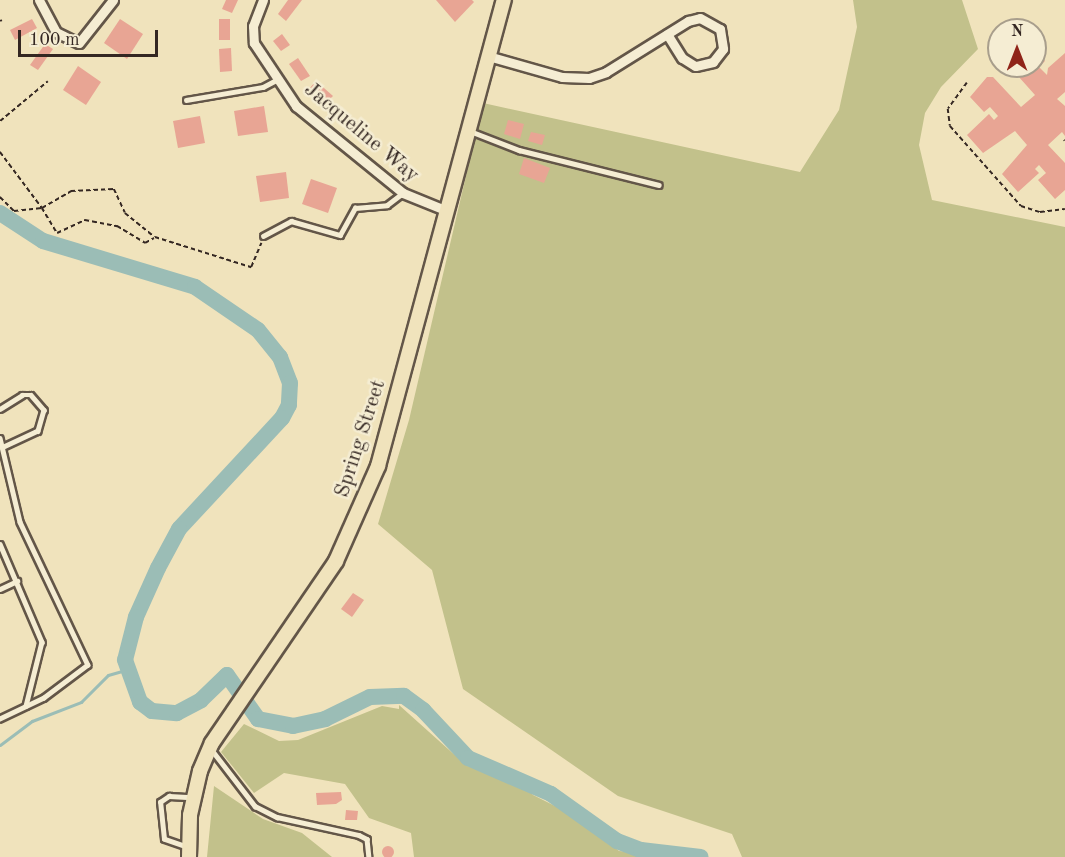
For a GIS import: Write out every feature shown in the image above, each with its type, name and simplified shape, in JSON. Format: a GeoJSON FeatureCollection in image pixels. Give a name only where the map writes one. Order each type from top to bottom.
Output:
{"type":"FeatureCollection","features":[{"type":"Feature","properties":{"kind":"main road","name":"Spring Street"},"geometry":{"type":"LineString","coordinates":[[189,852],[194,798],[210,748],[238,702],[314,595],[359,516],[394,414],[467,130],[504,0]]}},
{"type":"Feature","properties":{"kind":"street"},"geometry":{"type":"LineString","coordinates":[[39,0],[56,32],[79,43],[113,0]]}},
{"type":"Feature","properties":{"kind":"street","name":"Jacqueline Way"},"geometry":{"type":"LineString","coordinates":[[264,0],[252,34],[276,80],[304,113],[403,193],[446,210]]}},
{"type":"Feature","properties":{"kind":"street"},"geometry":{"type":"LineString","coordinates":[[488,56],[562,77],[590,78],[688,21],[704,18],[720,29],[723,49],[713,62],[695,66],[681,58],[667,34]]}},
{"type":"Feature","properties":{"kind":"lane"},"geometry":{"type":"LineString","coordinates":[[186,100],[263,87],[276,80]]}},
{"type":"Feature","properties":{"kind":"lane"},"geometry":{"type":"LineString","coordinates":[[467,130],[519,150],[659,185]]}},
{"type":"Feature","properties":{"kind":"lane"},"geometry":{"type":"LineString","coordinates":[[263,236],[291,221],[340,235],[356,208],[387,204],[403,193]]}},
{"type":"Feature","properties":{"kind":"lane"},"geometry":{"type":"LineString","coordinates":[[0,409],[22,395],[31,395],[44,410],[38,431],[4,447]]}},
{"type":"Feature","properties":{"kind":"lane"},"geometry":{"type":"LineString","coordinates":[[0,438],[4,447],[20,522],[88,665],[26,706],[0,719]]}},
{"type":"Feature","properties":{"kind":"lane"},"geometry":{"type":"LineString","coordinates":[[0,544],[42,642],[26,706]]}},
{"type":"Feature","properties":{"kind":"lane"},"geometry":{"type":"LineString","coordinates":[[0,589],[17,581]]}},
{"type":"Feature","properties":{"kind":"lane"},"geometry":{"type":"LineString","coordinates":[[210,748],[255,806],[297,822],[359,835],[367,839],[369,857]]}},
{"type":"Feature","properties":{"kind":"lane"},"geometry":{"type":"LineString","coordinates":[[189,852],[164,839],[160,802],[169,796],[194,798]]}},
{"type":"Feature","properties":{"kind":"path"},"geometry":{"type":"LineString","coordinates":[[0,121],[48,81]]}},
{"type":"Feature","properties":{"kind":"path"},"geometry":{"type":"LineString","coordinates":[[967,83],[948,110],[950,126],[1020,206],[1040,212],[1065,209]]}},
{"type":"Feature","properties":{"kind":"path"},"geometry":{"type":"LineString","coordinates":[[0,153],[42,208],[57,233],[85,220],[117,226],[145,243],[155,237]]}},
{"type":"Feature","properties":{"kind":"path"},"geometry":{"type":"LineString","coordinates":[[0,197],[14,211],[42,208],[71,191],[114,189],[125,213],[155,237],[251,267],[263,236]]}},
{"type":"Feature","properties":{"kind":"shaded area"},"geometry":{"type":"Polygon","coordinates":[[[853,0],[962,0],[978,49],[941,87],[925,113],[919,145],[932,200],[1065,227],[1065,857],[742,857],[732,834],[618,796],[463,689],[432,570],[378,524],[409,420],[483,103],[800,172],[839,110],[857,27],[853,0]]]}},
{"type":"Feature","properties":{"kind":"shaded area"},"geometry":{"type":"Polygon","coordinates":[[[399,705],[467,766],[513,773],[533,795],[577,817],[619,851],[683,857],[414,857],[411,833],[369,818],[345,784],[284,773],[254,793],[221,752],[244,724],[279,741],[298,740],[382,706],[399,709],[399,705]]]}},
{"type":"Feature","properties":{"kind":"shaded area"},"geometry":{"type":"Polygon","coordinates":[[[214,786],[263,819],[302,833],[332,857],[207,857],[214,786]]]}},
{"type":"Feature","properties":{"kind":"building"},"geometry":{"type":"Polygon","coordinates":[[[226,0],[238,0],[232,13],[222,9],[226,0]]]}},
{"type":"Feature","properties":{"kind":"building"},"geometry":{"type":"Polygon","coordinates":[[[288,0],[302,0],[286,21],[278,14],[288,0]]]}},
{"type":"Feature","properties":{"kind":"building"},"geometry":{"type":"Polygon","coordinates":[[[436,0],[472,0],[474,2],[455,22],[436,0]]]}},
{"type":"Feature","properties":{"kind":"building"},"geometry":{"type":"Polygon","coordinates":[[[32,19],[37,28],[15,40],[10,30],[32,19]]]}},
{"type":"Feature","properties":{"kind":"building"},"geometry":{"type":"Polygon","coordinates":[[[120,19],[143,34],[127,59],[104,43],[120,19]]]}},
{"type":"Feature","properties":{"kind":"building"},"geometry":{"type":"Polygon","coordinates":[[[219,19],[230,19],[230,40],[219,40],[219,19]]]}},
{"type":"Feature","properties":{"kind":"building"},"geometry":{"type":"Polygon","coordinates":[[[282,34],[290,45],[281,51],[273,41],[282,34]]]}},
{"type":"Feature","properties":{"kind":"building"},"geometry":{"type":"Polygon","coordinates":[[[45,44],[53,49],[38,70],[30,65],[45,44]]]}},
{"type":"Feature","properties":{"kind":"building"},"geometry":{"type":"Polygon","coordinates":[[[231,48],[232,71],[220,72],[219,49],[231,48]]]}},
{"type":"Feature","properties":{"kind":"building"},"geometry":{"type":"Polygon","coordinates":[[[1065,53],[1065,92],[1057,99],[1065,106],[1065,136],[1062,132],[1048,145],[1065,163],[1065,190],[1055,199],[1038,180],[1046,173],[1039,165],[1035,169],[1039,173],[1018,192],[1002,174],[1027,145],[1015,131],[983,153],[967,135],[989,114],[994,120],[998,116],[990,107],[984,112],[970,97],[987,77],[994,78],[1021,107],[1035,95],[1020,78],[1047,78],[1048,68],[1065,53]]]}},
{"type":"Feature","properties":{"kind":"building"},"geometry":{"type":"Polygon","coordinates":[[[298,58],[310,76],[301,81],[289,64],[298,58]]]}},
{"type":"Feature","properties":{"kind":"building"},"geometry":{"type":"Polygon","coordinates":[[[78,66],[101,82],[86,105],[63,90],[78,66]]]}},
{"type":"Feature","properties":{"kind":"building"},"geometry":{"type":"Polygon","coordinates":[[[316,81],[333,96],[325,104],[309,89],[316,81]]]}},
{"type":"Feature","properties":{"kind":"building"},"geometry":{"type":"Polygon","coordinates":[[[264,106],[268,132],[238,136],[234,111],[264,106]]]}},
{"type":"Feature","properties":{"kind":"building"},"geometry":{"type":"Polygon","coordinates":[[[200,116],[205,143],[178,148],[173,121],[200,116]]]}},
{"type":"Feature","properties":{"kind":"building"},"geometry":{"type":"Polygon","coordinates":[[[508,120],[524,124],[520,139],[504,134],[508,120]]]}},
{"type":"Feature","properties":{"kind":"building"},"geometry":{"type":"Polygon","coordinates":[[[531,132],[545,135],[542,145],[528,141],[531,132]]]}},
{"type":"Feature","properties":{"kind":"building"},"geometry":{"type":"Polygon","coordinates":[[[524,158],[550,168],[544,183],[519,174],[524,158]]]}},
{"type":"Feature","properties":{"kind":"building"},"geometry":{"type":"Polygon","coordinates":[[[286,172],[289,198],[260,202],[256,176],[286,172]]]}},
{"type":"Feature","properties":{"kind":"building"},"geometry":{"type":"Polygon","coordinates":[[[311,179],[337,188],[328,213],[302,204],[311,179]]]}},
{"type":"Feature","properties":{"kind":"building"},"geometry":{"type":"Polygon","coordinates":[[[353,593],[364,600],[352,617],[341,609],[353,593]]]}},
{"type":"Feature","properties":{"kind":"building"},"geometry":{"type":"Polygon","coordinates":[[[341,792],[342,800],[336,804],[317,805],[316,793],[341,792]]]}},
{"type":"Feature","properties":{"kind":"building"},"geometry":{"type":"Polygon","coordinates":[[[346,810],[358,811],[357,820],[345,820],[346,810]]]}},
{"type":"Feature","properties":{"kind":"building"},"geometry":{"type":"Polygon","coordinates":[[[390,846],[394,852],[390,858],[386,858],[382,850],[390,846]]]}},
{"type":"Feature","properties":{"kind":"waterway"},"geometry":{"type":"LineString","coordinates":[[0,213],[43,241],[195,287],[258,330],[280,357],[290,383],[289,405],[282,418],[179,529],[158,568],[136,617],[125,660],[140,702],[152,711],[177,713],[201,700],[227,675],[258,719],[293,726],[325,719],[370,697],[404,696],[423,710],[468,758],[551,794],[617,841],[641,850],[701,857]]}},
{"type":"Feature","properties":{"kind":"waterway"},"geometry":{"type":"LineString","coordinates":[[0,745],[32,721],[81,702],[108,675],[126,670]]}}]}
